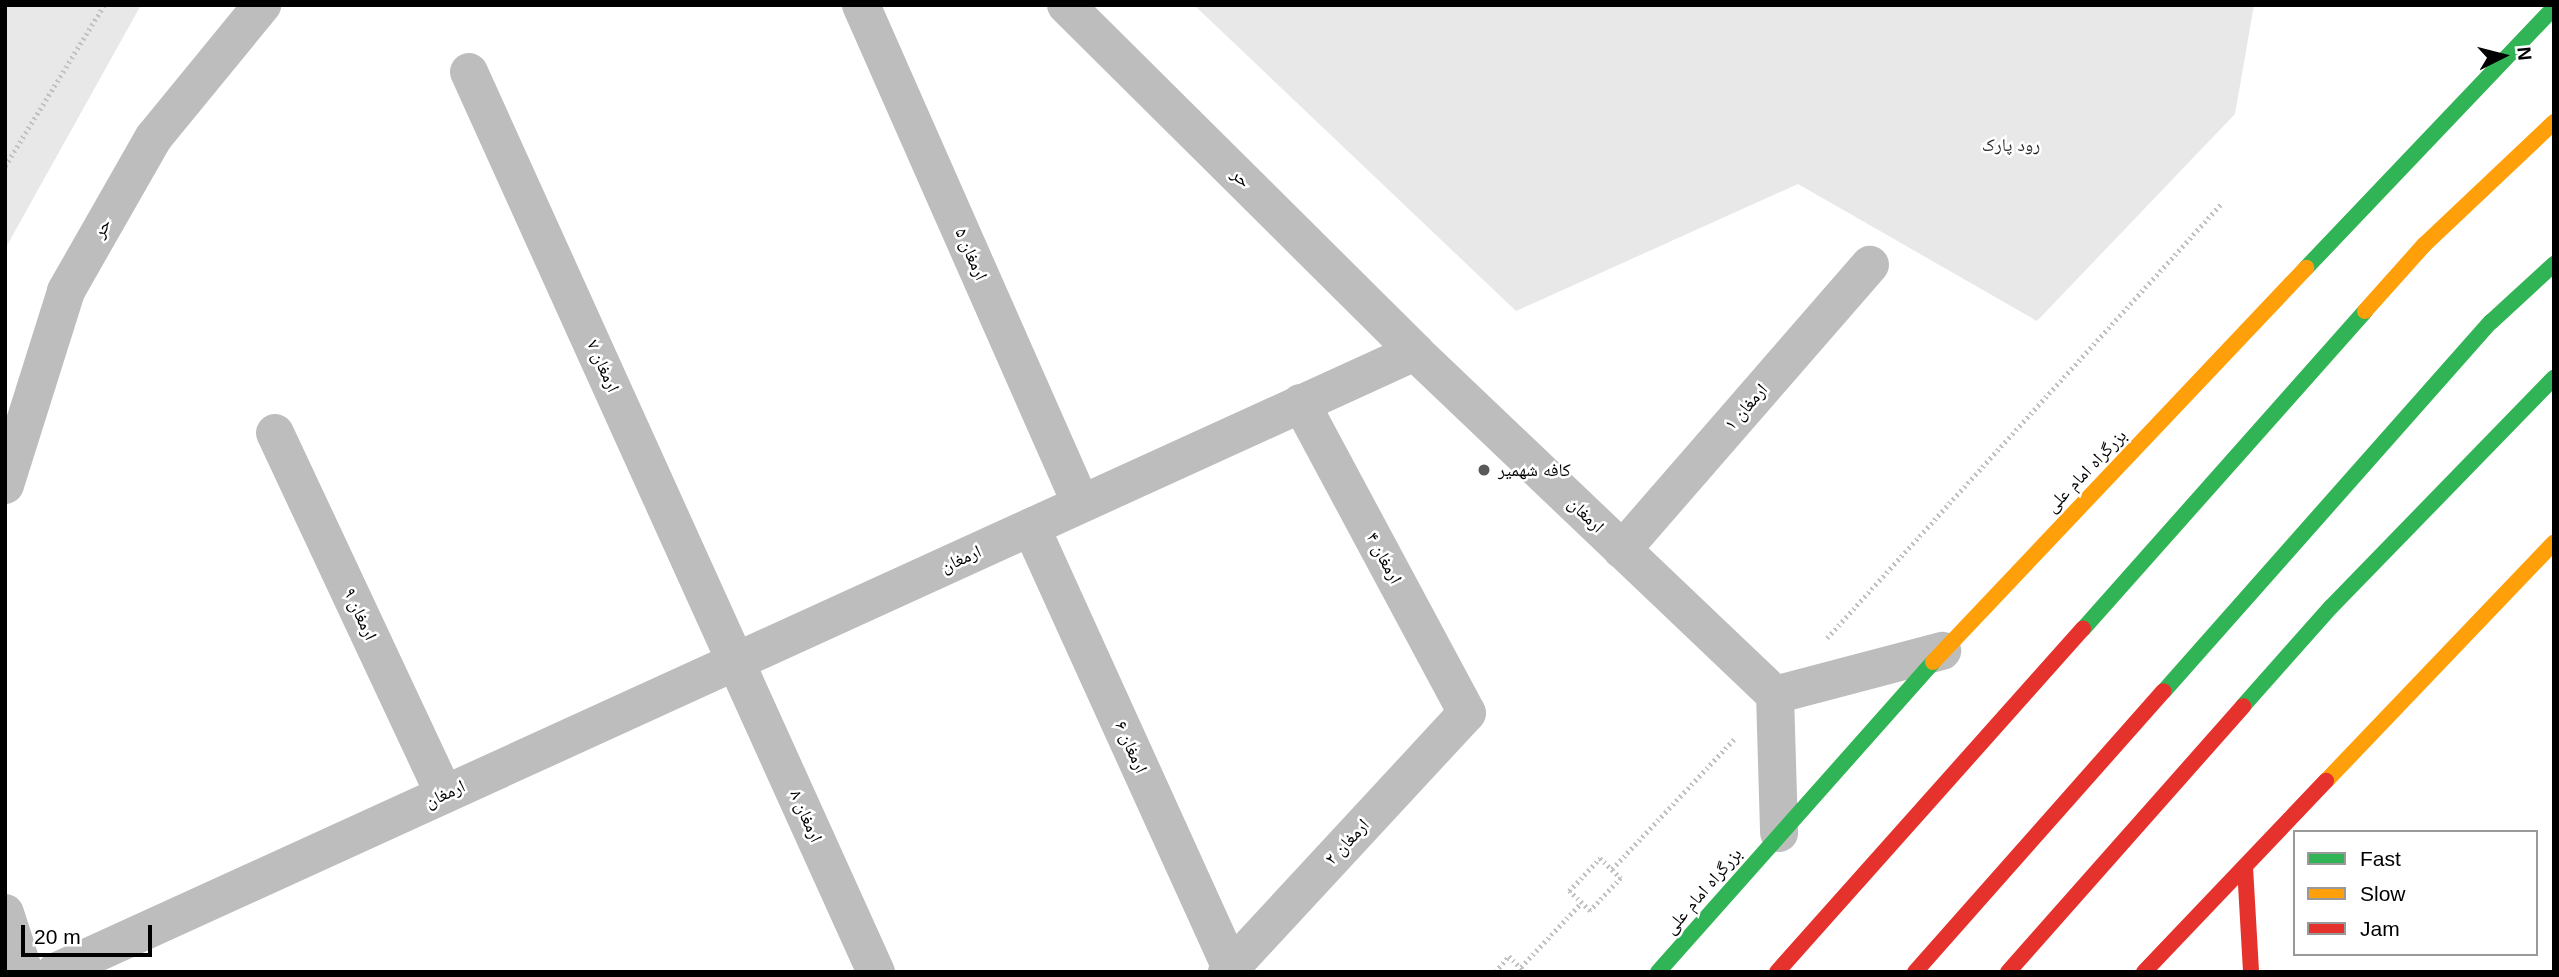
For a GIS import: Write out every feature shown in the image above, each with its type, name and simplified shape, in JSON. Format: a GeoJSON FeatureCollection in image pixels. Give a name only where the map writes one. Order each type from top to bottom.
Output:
{"type":"FeatureCollection","features":[{"type":"Feature","properties":{"kind":"main road"},"geometry":{"type":"LineString","coordinates":[[2516,48],[2531,5]]}},
{"type":"Feature","properties":{"kind":"main road","name":"بزرگراه امام علی"},"geometry":{"type":"LineString","coordinates":[[1658,972],[1942,652],[2554,8]]}},
{"type":"Feature","properties":{"kind":"main road"},"geometry":{"type":"LineString","coordinates":[[1777,972],[2424,245],[2554,122]]}},
{"type":"Feature","properties":{"kind":"main road"},"geometry":{"type":"LineString","coordinates":[[1915,972],[2491,322],[2554,264]]}},
{"type":"Feature","properties":{"kind":"main road"},"geometry":{"type":"LineString","coordinates":[[2008,972],[2331,607],[2554,378]]}},
{"type":"Feature","properties":{"kind":"main road"},"geometry":{"type":"LineString","coordinates":[[2144,972],[2554,542]]}},
{"type":"Feature","properties":{"kind":"main road"},"geometry":{"type":"LineString","coordinates":[[2245,867],[2248,961],[2251,972]]}},
{"type":"Feature","properties":{"kind":"street","name":"حر"},"geometry":{"type":"LineString","coordinates":[[5,485],[66,291],[154,137],[262,5]]}},
{"type":"Feature","properties":{"kind":"street","name":"ارمغان ۵"},"geometry":{"type":"LineString","coordinates":[[861,5],[1082,504]]}},
{"type":"Feature","properties":{"kind":"street","name":"حر"},"geometry":{"type":"LineString","coordinates":[[1066,5],[1415,352]]}},
{"type":"Feature","properties":{"kind":"street","name":"ارمغان ۷"},"geometry":{"type":"LineString","coordinates":[[469,72],[737,661]]}},
{"type":"Feature","properties":{"kind":"street","name":"ارمغان ۱"},"geometry":{"type":"LineString","coordinates":[[1622,550],[1870,265]]}},
{"type":"Feature","properties":{"kind":"street","name":"ارمغان"},"geometry":{"type":"LineString","coordinates":[[55,972],[1415,352],[1775,695]]}},
{"type":"Feature","properties":{"kind":"street","name":"ارمغان ۴"},"geometry":{"type":"LineString","coordinates":[[1301,403],[1467,713]]}},
{"type":"Feature","properties":{"kind":"street","name":"ارمغان ۹"},"geometry":{"type":"LineString","coordinates":[[275,433],[444,794]]}},
{"type":"Feature","properties":{"kind":"street","name":"ارمغان ۶"},"geometry":{"type":"LineString","coordinates":[[1031,527],[1229,969]]}},
{"type":"Feature","properties":{"kind":"street"},"geometry":{"type":"LineString","coordinates":[[1779,833],[1775,695],[1942,652]]}},
{"type":"Feature","properties":{"kind":"street","name":"ارمغان ۸"},"geometry":{"type":"LineString","coordinates":[[737,661],[876,972]]}},
{"type":"Feature","properties":{"kind":"street","name":"ارمغان ۲"},"geometry":{"type":"LineString","coordinates":[[1229,969],[1467,713]]}},
{"type":"Feature","properties":{"kind":"street"},"geometry":{"type":"LineString","coordinates":[[5,913],[24,972]]}},
{"type":"Feature","properties":{"kind":"path"},"geometry":{"type":"LineString","coordinates":[[5,166],[104,5]]}},
{"type":"Feature","properties":{"kind":"path"},"geometry":{"type":"LineString","coordinates":[[1821,644],[2221,204]]}},
{"type":"Feature","properties":{"kind":"path"},"geometry":{"type":"LineString","coordinates":[[1612,869],[1775,695]]}},
{"type":"Feature","properties":{"kind":"path"},"geometry":{"type":"LineString","coordinates":[[1600,858],[1612,869],[1621,878],[1590,911],[1569,891],[1600,858]]}},
{"type":"Feature","properties":{"kind":"path"},"geometry":{"type":"LineString","coordinates":[[1494,972],[1509,956],[1523,970],[1581,903]]}},
{"type":"Feature","properties":{"kind":"green space"},"geometry":{"type":"Polygon","coordinates":[[[5,5],[141,5],[5,249],[5,5]]]}},
{"type":"Feature","properties":{"kind":"green space","name":"رود پارک"},"geometry":{"type":"Polygon","coordinates":[[[1194,5],[2254,5],[2235,114],[2037,321],[1798,184],[1516,311],[1194,5]]]}},
{"type":"Feature","properties":{"kind":"traffic: fast"},"geometry":{"type":"LineString","coordinates":[[2306,268],[2554,8]]}},
{"type":"Feature","properties":{"kind":"traffic: fast"},"geometry":{"type":"LineString","coordinates":[[2164,691],[2491,322],[2554,264]]}},
{"type":"Feature","properties":{"kind":"traffic: fast"},"geometry":{"type":"LineString","coordinates":[[2083,629],[2365,311]]}},
{"type":"Feature","properties":{"kind":"traffic: fast"},"geometry":{"type":"LineString","coordinates":[[2243,706],[2331,607],[2554,378]]}},
{"type":"Feature","properties":{"kind":"traffic: fast"},"geometry":{"type":"LineString","coordinates":[[1658,972],[1933,662]]}},
{"type":"Feature","properties":{"kind":"traffic: slow"},"geometry":{"type":"LineString","coordinates":[[2365,311],[2424,245],[2554,122]]}},
{"type":"Feature","properties":{"kind":"traffic: slow"},"geometry":{"type":"LineString","coordinates":[[1933,662],[2306,268]]}},
{"type":"Feature","properties":{"kind":"traffic: slow"},"geometry":{"type":"LineString","coordinates":[[2326,781],[2554,542]]}},
{"type":"Feature","properties":{"kind":"traffic: jam"},"geometry":{"type":"LineString","coordinates":[[1777,972],[2083,629]]}},
{"type":"Feature","properties":{"kind":"traffic: jam"},"geometry":{"type":"LineString","coordinates":[[1915,972],[2164,691]]}},
{"type":"Feature","properties":{"kind":"traffic: jam"},"geometry":{"type":"LineString","coordinates":[[2008,972],[2243,706]]}},
{"type":"Feature","properties":{"kind":"traffic: jam"},"geometry":{"type":"LineString","coordinates":[[2144,972],[2326,781]]}},
{"type":"Feature","properties":{"kind":"traffic: jam"},"geometry":{"type":"LineString","coordinates":[[2245,867],[2251,972]]}},
{"type":"Feature","properties":{"kind":"place","name":"كافه شهمير"},"geometry":{"type":"Point","coordinates":[1484,470]}}]}
